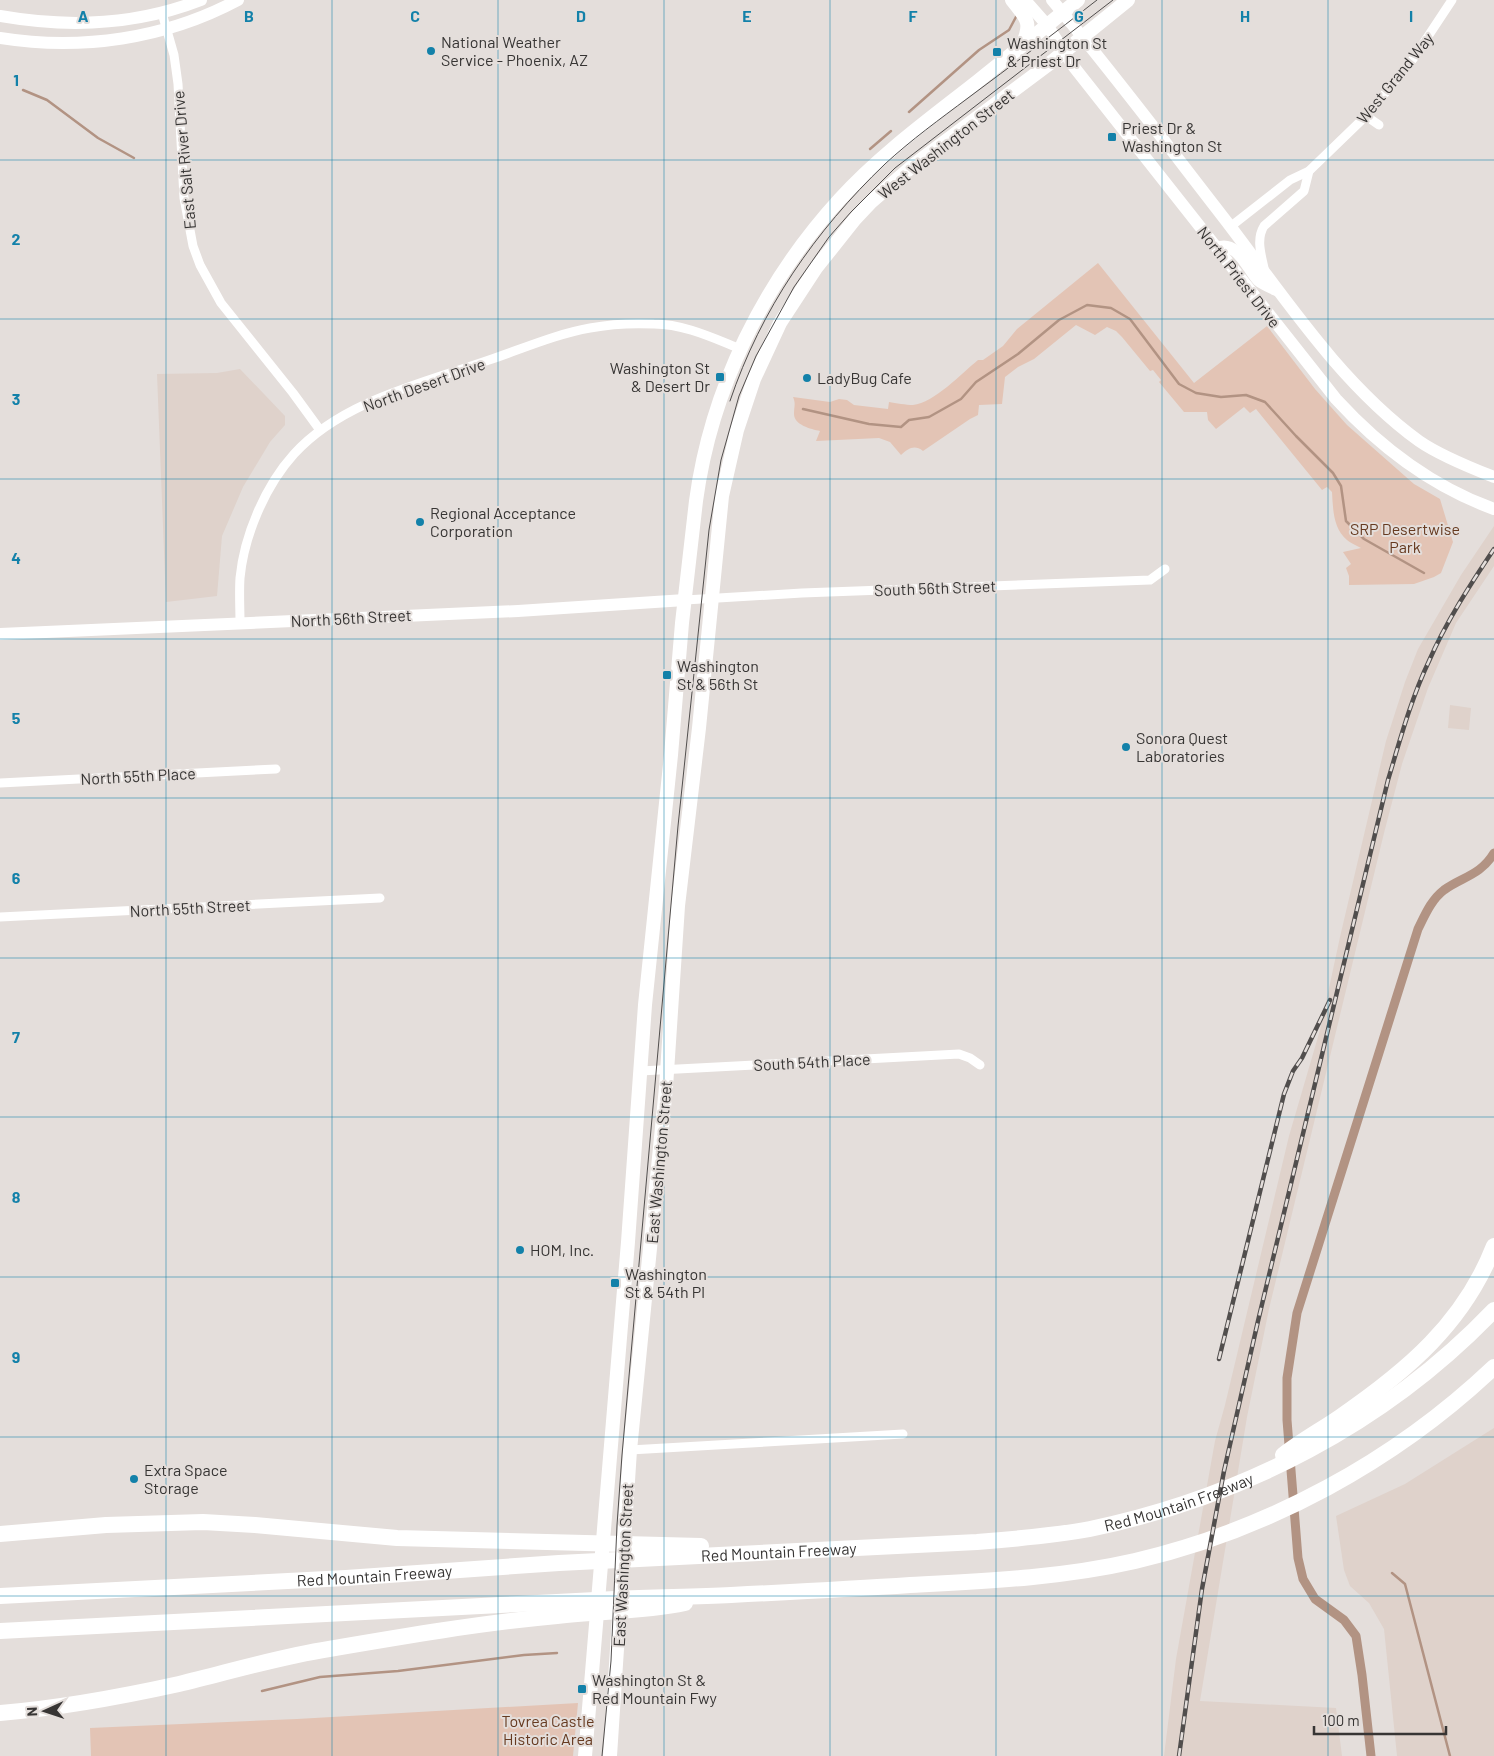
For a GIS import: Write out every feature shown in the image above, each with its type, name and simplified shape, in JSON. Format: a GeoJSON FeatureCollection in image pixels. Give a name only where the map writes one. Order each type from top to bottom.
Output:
{"type":"FeatureCollection","features":[{"type":"Feature","properties":{"kind":"highway"},"geometry":{"type":"LineString","coordinates":[[1333,1429],[1401,1372],[1436,1339],[1469,1296],[1494,1246]]}},
{"type":"Feature","properties":{"kind":"highway"},"geometry":{"type":"LineString","coordinates":[[1333,1429],[1382,1406],[1420,1378],[1456,1347],[1494,1310]]}},
{"type":"Feature","properties":{"kind":"highway","name":"Red Mountain Freeway"},"geometry":{"type":"LineString","coordinates":[[0,1631],[556,1609],[661,1602],[726,1595],[1033,1578],[1097,1568],[1176,1550],[1223,1534],[1298,1502],[1356,1471],[1423,1426],[1462,1396],[1494,1367]]}},
{"type":"Feature","properties":{"kind":"highway","name":"Red Mountain Freeway"},"geometry":{"type":"LineString","coordinates":[[0,1596],[346,1578],[559,1564],[704,1546],[773,1552],[977,1542],[1040,1536],[1120,1522],[1184,1504],[1256,1477],[1291,1448],[1333,1429]]}},
{"type":"Feature","properties":{"kind":"highway"},"geometry":{"type":"LineString","coordinates":[[0,1534],[114,1525],[203,1522],[397,1538],[558,1543],[664,1552]]}},
{"type":"Feature","properties":{"kind":"highway"},"geometry":{"type":"LineString","coordinates":[[0,1712],[47,1709],[104,1699],[178,1684],[261,1662],[556,1609]]}},
{"type":"Feature","properties":{"kind":"main road"},"geometry":{"type":"LineString","coordinates":[[0,16],[40,22],[72,24],[103,22],[162,13],[201,0]]}},
{"type":"Feature","properties":{"kind":"main road"},"geometry":{"type":"LineString","coordinates":[[0,38],[34,42],[80,43],[113,40],[167,29],[199,18],[238,0]]}},
{"type":"Feature","properties":{"kind":"main road"},"geometry":{"type":"LineString","coordinates":[[1012,0],[1025,16],[1028,23],[1029,31],[1022,46]]}},
{"type":"Feature","properties":{"kind":"main road","name":"North Priest Drive"},"geometry":{"type":"LineString","coordinates":[[1025,0],[1326,388],[1346,410],[1398,456],[1440,484],[1494,509]]}},
{"type":"Feature","properties":{"kind":"main road","name":"North Priest Drive"},"geometry":{"type":"LineString","coordinates":[[1052,0],[1082,36],[1265,274],[1348,377],[1370,400],[1421,442],[1494,477]]}},
{"type":"Feature","properties":{"kind":"main road","name":"West Washington Street"},"geometry":{"type":"LineString","coordinates":[[685,600],[701,469],[716,408],[741,349],[783,273],[809,235],[841,198],[898,144],[1078,0]]}},
{"type":"Feature","properties":{"kind":"main road","name":"West Washington Street"},"geometry":{"type":"LineString","coordinates":[[707,599],[722,496],[737,430],[763,358],[780,323],[802,288],[838,238],[871,202],[897,179],[1064,52],[1128,0]]}},
{"type":"Feature","properties":{"kind":"main road"},"geometry":{"type":"LineString","coordinates":[[1217,248],[1228,246],[1236,251],[1259,281],[1280,293]]}},
{"type":"Feature","properties":{"kind":"main road","name":"East Washington Street"},"geometry":{"type":"LineString","coordinates":[[610,1756],[638,1352],[657,1187],[678,906],[707,599]]}},
{"type":"Feature","properties":{"kind":"main road","name":"East Washington Street"},"geometry":{"type":"LineString","coordinates":[[585,1756],[628,1242],[650,949],[685,600]]}},
{"type":"Feature","properties":{"kind":"main road","name":"North 56th Street"},"geometry":{"type":"LineString","coordinates":[[0,634],[631,605],[685,600]]}},
{"type":"Feature","properties":{"kind":"street","name":"West Grand Way"},"geometry":{"type":"LineString","coordinates":[[1230,227],[1290,180],[1310,171],[1366,116],[1413,59],[1452,0]]}},
{"type":"Feature","properties":{"kind":"street","name":"East Salt River Drive"},"geometry":{"type":"LineString","coordinates":[[162,13],[174,55],[178,84],[184,198],[193,246],[204,272],[221,303],[320,430]]}},
{"type":"Feature","properties":{"kind":"street"},"geometry":{"type":"LineString","coordinates":[[1366,116],[1379,125]]}},
{"type":"Feature","properties":{"kind":"street","name":"West Grand Way"},"geometry":{"type":"LineString","coordinates":[[1265,274],[1261,254],[1260,232],[1264,226],[1304,191],[1310,171]]}},
{"type":"Feature","properties":{"kind":"street","name":"North Desert Drive"},"geometry":{"type":"LineString","coordinates":[[240,623],[240,576],[245,551],[262,502],[290,459],[320,430],[352,411],[385,396],[558,336],[592,327],[644,323],[678,326],[741,349]]}},
{"type":"Feature","properties":{"kind":"street","name":"South 56th Street"},"geometry":{"type":"LineString","coordinates":[[707,599],[802,593],[1150,580],[1165,569]]}},
{"type":"Feature","properties":{"kind":"street","name":"North 56th Street"},"geometry":{"type":"LineString","coordinates":[[685,600],[707,599]]}},
{"type":"Feature","properties":{"kind":"street","name":"North 55th Place"},"geometry":{"type":"LineString","coordinates":[[0,783],[276,769]]}},
{"type":"Feature","properties":{"kind":"street","name":"North 55th Street"},"geometry":{"type":"LineString","coordinates":[[0,917],[380,898]]}},
{"type":"Feature","properties":{"kind":"street","name":"South 54th Place"},"geometry":{"type":"LineString","coordinates":[[640,1072],[959,1054],[970,1058],[980,1065]]}},
{"type":"Feature","properties":{"kind":"street"},"geometry":{"type":"LineString","coordinates":[[630,1450],[903,1434]]}},
{"type":"Feature","properties":{"kind":"shaded area"},"geometry":{"type":"Polygon","coordinates":[[[240,369],[285,416],[285,425],[270,442],[243,487],[222,536],[217,596],[166,602],[157,374],[217,373],[240,369]]]}},
{"type":"Feature","properties":{"kind":"shaded area"},"geometry":{"type":"Polygon","coordinates":[[[1494,526],[1494,566],[1456,623],[1428,688],[1402,764],[1384,833],[1269,1309],[1247,1417],[1200,1701],[1336,1708],[1342,1756],[1164,1756],[1176,1659],[1215,1441],[1289,1136],[1320,1030],[1386,741],[1418,649],[1461,575],[1494,526]]]}},
{"type":"Feature","properties":{"kind":"shaded area"},"geometry":{"type":"Polygon","coordinates":[[[1450,705],[1471,708],[1469,730],[1448,728],[1450,705]]]}},
{"type":"Feature","properties":{"kind":"shaded area"},"geometry":{"type":"Polygon","coordinates":[[[1494,1428],[1494,1756],[1397,1756],[1384,1629],[1369,1603],[1350,1586],[1344,1570],[1336,1516],[1405,1484],[1494,1428]]]}},
{"type":"Feature","properties":{"kind":"green space","name":"SRP Desertwise Park"},"geometry":{"type":"Polygon","coordinates":[[[1098,263],[1194,383],[1267,326],[1315,389],[1347,425],[1414,484],[1440,499],[1453,542],[1441,573],[1414,584],[1349,585],[1349,576],[1346,568],[1351,564],[1343,552],[1361,548],[1348,541],[1339,530],[1336,524],[1332,492],[1327,487],[1322,490],[1256,409],[1250,413],[1244,407],[1216,429],[1208,420],[1207,412],[1184,412],[1159,382],[1161,380],[1153,370],[1150,371],[1116,331],[1107,327],[1095,335],[1076,325],[1034,359],[1018,367],[1005,377],[1002,404],[979,405],[978,415],[923,451],[914,448],[901,455],[890,442],[879,438],[816,441],[820,431],[800,424],[795,418],[793,397],[830,402],[839,399],[847,400],[854,405],[888,409],[889,402],[913,405],[930,399],[978,360],[983,360],[1003,346],[1017,329],[1098,263]]]}},
{"type":"Feature","properties":{"kind":"green space","name":"Tovrea Castle Historic Area"},"geometry":{"type":"Polygon","coordinates":[[[578,1703],[573,1756],[91,1756],[90,1728],[297,1719],[578,1703]]]}},
{"type":"Feature","properties":{"kind":"waterway"},"geometry":{"type":"LineString","coordinates":[[909,112],[979,50],[1009,30],[1017,15]]}},
{"type":"Feature","properties":{"kind":"waterway"},"geometry":{"type":"LineString","coordinates":[[23,90],[47,100],[98,138],[134,158]]}},
{"type":"Feature","properties":{"kind":"waterway"},"geometry":{"type":"LineString","coordinates":[[870,149],[891,131]]}},
{"type":"Feature","properties":{"kind":"waterway"},"geometry":{"type":"LineString","coordinates":[[803,409],[869,424],[901,427],[909,420],[929,417],[961,399],[976,382],[1018,354],[1059,320],[1087,305],[1111,308],[1130,319],[1179,384],[1196,393],[1221,397],[1246,395],[1265,402],[1333,473],[1341,486],[1346,521],[1364,539],[1424,573]]}},
{"type":"Feature","properties":{"kind":"waterway"},"geometry":{"type":"LineString","coordinates":[[1371,1756],[1356,1636],[1344,1620],[1315,1599],[1303,1579],[1298,1558],[1287,1420],[1287,1378],[1297,1313],[1418,929],[1435,898],[1444,890],[1477,871],[1494,853]]}},
{"type":"Feature","properties":{"kind":"waterway"},"geometry":{"type":"LineString","coordinates":[[1392,1573],[1405,1584],[1450,1756]]}},
{"type":"Feature","properties":{"kind":"waterway"},"geometry":{"type":"LineString","coordinates":[[262,1691],[320,1677],[398,1671],[524,1655],[557,1653]]}},
{"type":"Feature","properties":{"kind":"tram line"},"geometry":{"type":"LineString","coordinates":[[730,401],[757,335],[774,303],[813,244],[836,216],[885,164],[915,138],[1097,0]]}},
{"type":"Feature","properties":{"kind":"tram line"},"geometry":{"type":"LineString","coordinates":[[602,1756],[611,1661],[622,1455],[678,826],[709,530],[721,460],[739,396],[756,356],[794,287],[829,237],[851,212],[895,168],[1113,0]]}},
{"type":"Feature","properties":{"kind":"railway"},"geometry":{"type":"LineString","coordinates":[[1179,1756],[1202,1589],[1224,1471],[1258,1321],[1388,780],[1411,705],[1429,661],[1467,590],[1494,549]]}},
{"type":"Feature","properties":{"kind":"railway"},"geometry":{"type":"LineString","coordinates":[[1219,1359],[1284,1094],[1293,1071],[1302,1058],[1330,1000]]}},
{"type":"Feature","properties":{"kind":"place","name":"National Weather Service - Phoenix, AZ"},"geometry":{"type":"Point","coordinates":[431,51]}},
{"type":"Feature","properties":{"kind":"place","name":"Washington St & Priest Dr"},"geometry":{"type":"Point","coordinates":[997,52]}},
{"type":"Feature","properties":{"kind":"place","name":"Priest Dr & Washington St"},"geometry":{"type":"Point","coordinates":[1112,137]}},
{"type":"Feature","properties":{"kind":"place","name":"Washington St & Desert Dr"},"geometry":{"type":"Point","coordinates":[720,377]}},
{"type":"Feature","properties":{"kind":"place","name":"LadyBug Cafe"},"geometry":{"type":"Point","coordinates":[807,378]}},
{"type":"Feature","properties":{"kind":"place","name":"Regional Acceptance Corporation"},"geometry":{"type":"Point","coordinates":[420,522]}},
{"type":"Feature","properties":{"kind":"place","name":"Washington St & 56th St"},"geometry":{"type":"Point","coordinates":[667,675]}},
{"type":"Feature","properties":{"kind":"place","name":"Sonora Quest Laboratories"},"geometry":{"type":"Point","coordinates":[1126,747]}},
{"type":"Feature","properties":{"kind":"place","name":"HOM, Inc."},"geometry":{"type":"Point","coordinates":[520,1250]}},
{"type":"Feature","properties":{"kind":"place","name":"Washington St & 54th Pl"},"geometry":{"type":"Point","coordinates":[615,1283]}},
{"type":"Feature","properties":{"kind":"place","name":"Extra Space Storage"},"geometry":{"type":"Point","coordinates":[134,1479]}},
{"type":"Feature","properties":{"kind":"place","name":"Washington St & Red Mountain Fwy"},"geometry":{"type":"Point","coordinates":[582,1689]}}]}
